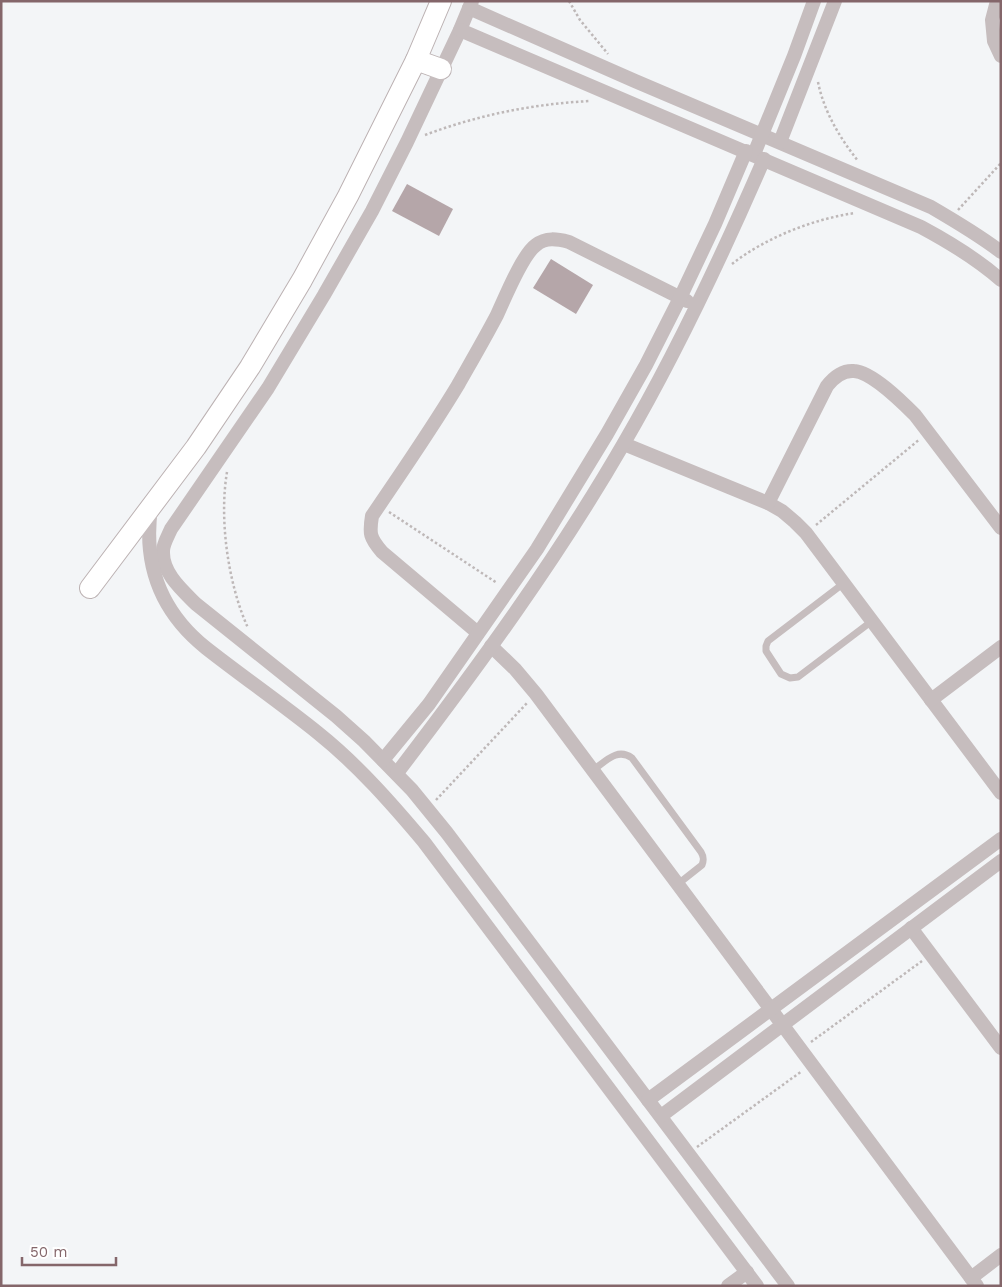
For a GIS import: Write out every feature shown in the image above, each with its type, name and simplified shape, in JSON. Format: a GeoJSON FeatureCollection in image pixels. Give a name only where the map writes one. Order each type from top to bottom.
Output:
{"type":"FeatureCollection","features":[{"type":"Feature","properties":{"kind":"street"},"geometry":{"type":"LineString","coordinates":[[90,588],[196,447],[250,367],[348,196],[416,60],[441,1]]}},
{"type":"Feature","properties":{"kind":"street"},"geometry":{"type":"LineString","coordinates":[[397,773],[539,578],[624,444],[662,374],[732,232],[762,135],[814,1]]}},
{"type":"Feature","properties":{"kind":"street"},"geometry":{"type":"LineString","coordinates":[[780,142],[835,1]]}},
{"type":"Feature","properties":{"kind":"street"},"geometry":{"type":"LineString","coordinates":[[997,1],[992,20],[994,41],[1001,56]]}},
{"type":"Feature","properties":{"kind":"street"},"geometry":{"type":"LineString","coordinates":[[788,1286],[428,808],[397,773],[336,716],[196,604],[177,584],[164,564],[162,550],[171,529],[268,388],[372,211],[442,69],[470,5],[635,82],[931,207],[987,241],[1001,252]]}},
{"type":"Feature","properties":{"kind":"street"},"geometry":{"type":"LineString","coordinates":[[460,30],[921,227],[974,259],[1001,280]]}},
{"type":"Feature","properties":{"kind":"street"},"geometry":{"type":"LineString","coordinates":[[416,60],[442,69]]}},
{"type":"Feature","properties":{"kind":"street"},"geometry":{"type":"LineString","coordinates":[[383,760],[429,704],[537,549],[646,366],[715,224],[755,155]]}},
{"type":"Feature","properties":{"kind":"street"},"geometry":{"type":"LineString","coordinates":[[697,306],[569,242],[555,239],[545,240],[535,246],[524,259],[496,317],[457,386],[420,446],[372,516],[370,529],[374,542],[382,552],[494,642],[536,694],[974,1282],[1001,1255]]}},
{"type":"Feature","properties":{"kind":"street"},"geometry":{"type":"LineString","coordinates":[[768,503],[828,386],[834,377],[844,372],[854,371],[865,374],[883,386],[915,415],[1001,528]]}},
{"type":"Feature","properties":{"kind":"street"},"geometry":{"type":"LineString","coordinates":[[624,444],[768,503],[782,511],[806,533],[1001,793]]}},
{"type":"Feature","properties":{"kind":"street"},"geometry":{"type":"LineString","coordinates":[[151,506],[149,538],[153,571],[165,601],[183,627],[206,648],[319,734],[361,772],[400,813],[436,857],[757,1286]]}},
{"type":"Feature","properties":{"kind":"street"},"geometry":{"type":"LineString","coordinates":[[931,700],[1001,647]]}},
{"type":"Feature","properties":{"kind":"street"},"geometry":{"type":"LineString","coordinates":[[648,1100],[1001,839]]}},
{"type":"Feature","properties":{"kind":"street"},"geometry":{"type":"LineString","coordinates":[[661,1116],[1001,861]]}},
{"type":"Feature","properties":{"kind":"street"},"geometry":{"type":"LineString","coordinates":[[911,928],[1001,1048]]}},
{"type":"Feature","properties":{"kind":"street"},"geometry":{"type":"LineString","coordinates":[[728,1286],[747,1272]]}},
{"type":"Feature","properties":{"kind":"lane"},"geometry":{"type":"LineString","coordinates":[[844,583],[768,642],[766,651],[781,674],[790,678],[798,677],[872,621]]}},
{"type":"Feature","properties":{"kind":"lane"},"geometry":{"type":"LineString","coordinates":[[593,770],[614,755],[624,754],[632,758],[703,856],[702,866],[678,884]]}},
{"type":"Feature","properties":{"kind":"path"},"geometry":{"type":"LineString","coordinates":[[569,1],[580,20],[612,58]]}},
{"type":"Feature","properties":{"kind":"path"},"geometry":{"type":"LineString","coordinates":[[813,58],[819,88],[829,116],[844,142],[862,166]]}},
{"type":"Feature","properties":{"kind":"path"},"geometry":{"type":"LineString","coordinates":[[407,142],[478,117],[514,109],[598,101]]}},
{"type":"Feature","properties":{"kind":"path"},"geometry":{"type":"LineString","coordinates":[[950,218],[1001,163]]}},
{"type":"Feature","properties":{"kind":"path"},"geometry":{"type":"LineString","coordinates":[[731,264],[771,240],[806,225],[842,214],[879,209]]}},
{"type":"Feature","properties":{"kind":"path"},"geometry":{"type":"LineString","coordinates":[[806,533],[928,432]]}},
{"type":"Feature","properties":{"kind":"path"},"geometry":{"type":"LineString","coordinates":[[227,469],[224,514],[227,550],[234,586],[248,630]]}},
{"type":"Feature","properties":{"kind":"path"},"geometry":{"type":"LineString","coordinates":[[379,506],[508,590]]}},
{"type":"Feature","properties":{"kind":"path"},"geometry":{"type":"LineString","coordinates":[[428,808],[536,694]]}},
{"type":"Feature","properties":{"kind":"path"},"geometry":{"type":"LineString","coordinates":[[801,1050],[931,955]]}},
{"type":"Feature","properties":{"kind":"path"},"geometry":{"type":"LineString","coordinates":[[688,1153],[811,1064]]}},
{"type":"Feature","properties":{"kind":"building"},"geometry":{"type":"Polygon","coordinates":[[[407,184],[453,209],[439,236],[392,211],[407,184]]]}},
{"type":"Feature","properties":{"kind":"building"},"geometry":{"type":"Polygon","coordinates":[[[551,259],[593,285],[576,314],[533,288],[551,259]]]}}]}
